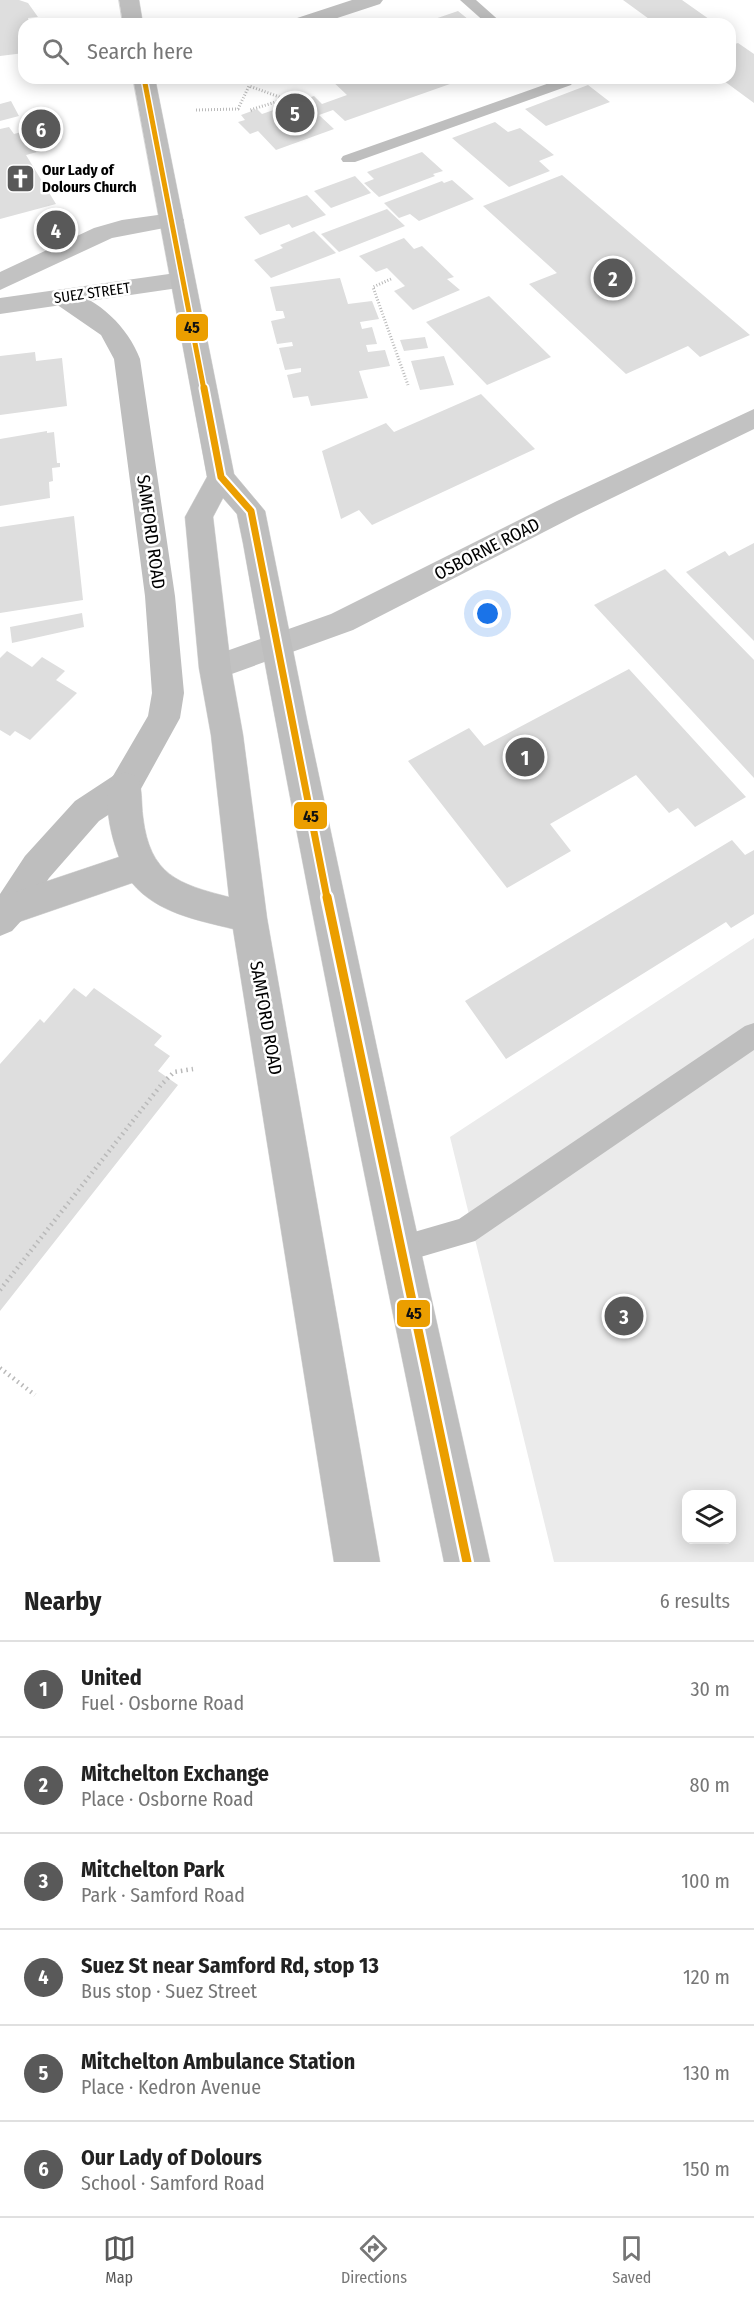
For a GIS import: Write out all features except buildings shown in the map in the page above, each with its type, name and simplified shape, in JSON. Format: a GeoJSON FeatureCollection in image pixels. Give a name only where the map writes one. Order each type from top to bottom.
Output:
{"type":"FeatureCollection","features":[{"type":"Feature","properties":{"kind":"main road"},"geometry":{"type":"LineString","coordinates":[[129,0],[132,18]]}},
{"type":"Feature","properties":{"kind":"main road"},"geometry":{"type":"LineString","coordinates":[[317,18],[373,0]]}},
{"type":"Feature","properties":{"kind":"main road"},"geometry":{"type":"LineString","coordinates":[[145,84],[221,477],[251,511],[279,646],[291,720],[400,1249],[468,1562]]}},
{"type":"Feature","properties":{"kind":"main road","name":"SAMFORD ROAD"},"geometry":{"type":"LineString","coordinates":[[65,298],[98,318],[122,341],[127,359],[160,596],[168,693],[164,718],[125,786]]}},
{"type":"Feature","properties":{"kind":"main road","name":"SAMFORD ROAD"},"geometry":{"type":"LineString","coordinates":[[221,477],[199,517],[215,668],[227,735],[249,918],[357,1562]]}},
{"type":"Feature","properties":{"kind":"main road"},"geometry":{"type":"LineString","coordinates":[[125,786],[125,820],[139,865],[153,882],[166,893],[249,918]]}},
{"type":"Feature","properties":{"kind":"main road"},"geometry":{"type":"LineString","coordinates":[[5,914],[37,867],[87,811],[125,786]]}},
{"type":"Feature","properties":{"kind":"main road"},"geometry":{"type":"LineString","coordinates":[[5,914],[139,865]]}},
{"type":"Feature","properties":{"kind":"street"},"geometry":{"type":"LineString","coordinates":[[0,282],[103,233],[122,227],[171,220]]}},
{"type":"Feature","properties":{"kind":"street","name":"SUEZ STREET"},"geometry":{"type":"LineString","coordinates":[[0,306],[183,280]]}},
{"type":"Feature","properties":{"kind":"street","name":"OSBORNE ROAD"},"geometry":{"type":"LineString","coordinates":[[215,668],[342,622],[567,508],[754,417]]}},
{"type":"Feature","properties":{"kind":"lane"},"geometry":{"type":"LineString","coordinates":[[467,0],[489,18]]}},
{"type":"Feature","properties":{"kind":"lane"},"geometry":{"type":"LineString","coordinates":[[349,159],[560,84]]}},
{"type":"Feature","properties":{"kind":"lane"},"geometry":{"type":"LineString","coordinates":[[400,1249],[465,1231],[754,1035]]}},
{"type":"Feature","properties":{"kind":"path"},"geometry":{"type":"LineString","coordinates":[[196,110],[238,109],[249,86],[285,99],[250,110],[252,111]]}},
{"type":"Feature","properties":{"kind":"path"},"geometry":{"type":"LineString","coordinates":[[391,279],[373,287],[408,385]]}},
{"type":"Feature","properties":{"kind":"path"},"geometry":{"type":"LineString","coordinates":[[0,1290],[160,1085],[174,1072],[193,1069]]}},
{"type":"Feature","properties":{"kind":"path"},"geometry":{"type":"LineString","coordinates":[[0,1368],[35,1395]]}},
{"type":"Feature","properties":{"kind":"shaded area"},"geometry":{"type":"Polygon","coordinates":[[[754,938],[754,1562],[554,1562],[450,1137],[754,938]]]}},
{"type":"Feature","properties":{"kind":"transit line","name":"45"},"geometry":{"type":"LineString","coordinates":[[145,84],[221,477],[251,511],[258,543],[291,720],[384,1175],[467,1562]]}},
{"type":"Feature","properties":{"kind":"place","name":"Mitchelton Ambulance Station"},"geometry":{"type":"Point","coordinates":[295,113]}},
{"type":"Feature","properties":{"kind":"place","name":"Our Lady of Dolours"},"geometry":{"type":"Point","coordinates":[41,129]}},
{"type":"Feature","properties":{"kind":"place","name":"Our Lady of Dolours Church"},"geometry":{"type":"Point","coordinates":[21,179]}},
{"type":"Feature","properties":{"kind":"place","name":"Suez St near Samford Rd, stop 13"},"geometry":{"type":"Point","coordinates":[56,230]}},
{"type":"Feature","properties":{"kind":"place","name":"Mitchelton Exchange"},"geometry":{"type":"Point","coordinates":[613,278]}},
{"type":"Feature","properties":{"kind":"place","name":"United"},"geometry":{"type":"Point","coordinates":[525,757]}},
{"type":"Feature","properties":{"kind":"place","name":"Mitchelton Park"},"geometry":{"type":"Point","coordinates":[624,1316]}}]}
